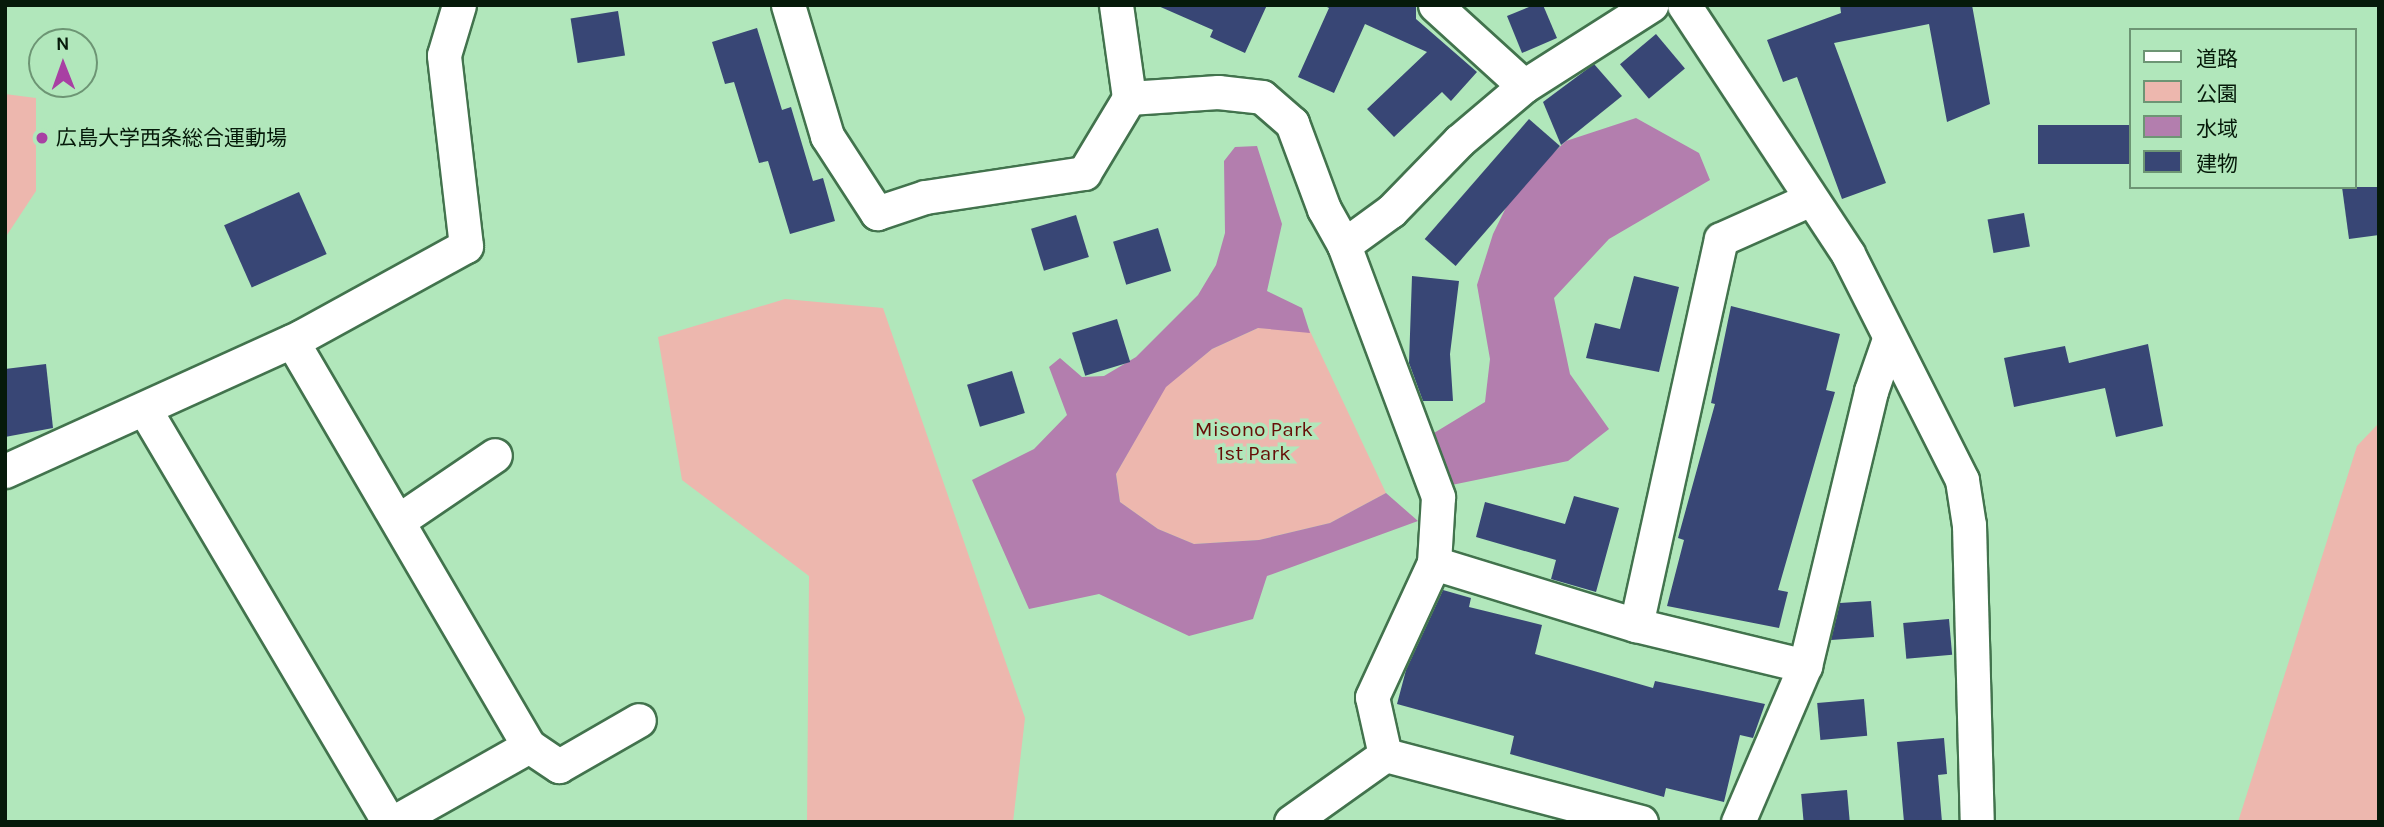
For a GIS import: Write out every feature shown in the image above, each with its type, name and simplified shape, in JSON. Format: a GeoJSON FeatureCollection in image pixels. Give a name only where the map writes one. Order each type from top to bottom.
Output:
{"type":"FeatureCollection","features":[{"type":"Feature","properties":{"kind":"street"},"geometry":{"type":"LineString","coordinates":[[5,471],[145,410],[292,341],[466,246],[444,55],[458,5]]}},
{"type":"Feature","properties":{"kind":"street"},"geometry":{"type":"LineString","coordinates":[[788,5],[827,136],[877,214],[925,197],[1084,173],[1129,98],[1116,5]]}},
{"type":"Feature","properties":{"kind":"street"},"geometry":{"type":"LineString","coordinates":[[1435,5],[1524,86]]}},
{"type":"Feature","properties":{"kind":"street"},"geometry":{"type":"LineString","coordinates":[[1345,244],[1391,211],[1459,141],[1524,86],[1651,5]]}},
{"type":"Feature","properties":{"kind":"street"},"geometry":{"type":"LineString","coordinates":[[1684,5],[1848,254],[1888,342],[1962,480],[1969,526],[1977,822]]}},
{"type":"Feature","properties":{"kind":"street"},"geometry":{"type":"LineString","coordinates":[[1129,98],[1218,92],[1262,97],[1292,123],[1324,208],[1345,244],[1438,497],[1434,563],[1371,697],[1385,755]]}},
{"type":"Feature","properties":{"kind":"street"},"geometry":{"type":"LineString","coordinates":[[1636,625],[1721,239],[1811,200]]}},
{"type":"Feature","properties":{"kind":"street"},"geometry":{"type":"LineString","coordinates":[[292,341],[529,746],[559,766],[639,720]]}},
{"type":"Feature","properties":{"kind":"street"},"geometry":{"type":"LineString","coordinates":[[1738,822],[1805,666],[1871,391],[1888,342]]}},
{"type":"Feature","properties":{"kind":"street"},"geometry":{"type":"LineString","coordinates":[[145,410],[392,822],[529,746]]}},
{"type":"Feature","properties":{"kind":"street"},"geometry":{"type":"LineString","coordinates":[[398,520],[495,455]]}},
{"type":"Feature","properties":{"kind":"street"},"geometry":{"type":"LineString","coordinates":[[1434,563],[1636,625],[1805,666]]}},
{"type":"Feature","properties":{"kind":"street"},"geometry":{"type":"LineString","coordinates":[[1291,822],[1385,755]]}},
{"type":"Feature","properties":{"kind":"street"},"geometry":{"type":"LineString","coordinates":[[1385,755],[1641,822]]}},
{"type":"Feature","properties":{"kind":"green space"},"geometry":{"type":"Polygon","coordinates":[[[5,94],[36,98],[36,191],[5,238],[5,94]]]}},
{"type":"Feature","properties":{"kind":"green space"},"geometry":{"type":"Polygon","coordinates":[[[785,299],[883,308],[1025,718],[1013,822],[807,822],[809,576],[682,480],[658,337],[785,299]]]}},
{"type":"Feature","properties":{"kind":"green space","name":"Misono Park 1st Park"},"geometry":{"type":"Polygon","coordinates":[[[1258,328],[1309,329],[1386,493],[1330,523],[1259,540],[1194,544],[1158,529],[1120,502],[1116,474],[1165,387],[1212,349],[1258,328]]]}},
{"type":"Feature","properties":{"kind":"green space"},"geometry":{"type":"Polygon","coordinates":[[[2379,423],[2379,822],[2238,822],[2357,446],[2379,423]]]}},
{"type":"Feature","properties":{"kind":"water"},"geometry":{"type":"Polygon","coordinates":[[[1636,118],[1699,153],[1710,180],[1609,239],[1554,298],[1570,374],[1609,429],[1568,461],[1437,488],[1434,433],[1485,402],[1490,359],[1477,285],[1493,234],[1515,189],[1566,141],[1636,118]]]}},
{"type":"Feature","properties":{"kind":"water"},"geometry":{"type":"Polygon","coordinates":[[[1257,146],[1282,224],[1267,291],[1302,308],[1310,333],[1258,328],[1212,349],[1166,387],[1116,474],[1120,502],[1158,529],[1194,544],[1259,540],[1330,523],[1386,493],[1418,521],[1267,576],[1253,619],[1189,636],[1099,594],[1029,609],[972,480],[1034,449],[1067,415],[1049,367],[1060,358],[1082,377],[1104,376],[1136,357],[1198,295],[1216,265],[1225,233],[1224,161],[1235,147],[1257,146]]]}},
{"type":"Feature","properties":{"kind":"building"},"geometry":{"type":"Polygon","coordinates":[[[1156,5],[1267,5],[1245,53],[1210,37],[1213,30],[1156,5]]]}},
{"type":"Feature","properties":{"kind":"building"},"geometry":{"type":"Polygon","coordinates":[[[1323,5],[1416,5],[1416,19],[1477,72],[1451,101],[1442,92],[1394,137],[1367,109],[1427,52],[1365,24],[1334,93],[1298,77],[1329,8],[1323,5]]]}},
{"type":"Feature","properties":{"kind":"building"},"geometry":{"type":"Polygon","coordinates":[[[1534,5],[1543,5],[1557,38],[1522,53],[1507,16],[1534,5]]]}},
{"type":"Feature","properties":{"kind":"building"},"geometry":{"type":"Polygon","coordinates":[[[1840,5],[1972,5],[1990,104],[1947,122],[1929,24],[1834,43],[1886,183],[1842,199],[1797,77],[1783,82],[1767,40],[1841,13],[1840,5]]]}},
{"type":"Feature","properties":{"kind":"building"},"geometry":{"type":"Polygon","coordinates":[[[618,11],[625,55],[578,63],[571,19],[618,11]]]}},
{"type":"Feature","properties":{"kind":"building"},"geometry":{"type":"Polygon","coordinates":[[[757,28],[782,110],[791,107],[813,181],[823,178],[835,221],[790,234],[768,161],[759,163],[734,82],[725,84],[712,42],[757,28]]]}},
{"type":"Feature","properties":{"kind":"building"},"geometry":{"type":"Polygon","coordinates":[[[1656,34],[1685,68],[1649,99],[1620,64],[1656,34]]]}},
{"type":"Feature","properties":{"kind":"building"},"geometry":{"type":"Polygon","coordinates":[[[1594,64],[1622,96],[1561,145],[1543,102],[1594,64]]]}},
{"type":"Feature","properties":{"kind":"building"},"geometry":{"type":"Polygon","coordinates":[[[1529,119],[1560,146],[1456,266],[1425,239],[1529,119]]]}},
{"type":"Feature","properties":{"kind":"building"},"geometry":{"type":"Polygon","coordinates":[[[2038,125],[2128,125],[2128,164],[2038,164],[2038,125]]]}},
{"type":"Feature","properties":{"kind":"building"},"geometry":{"type":"Polygon","coordinates":[[[2379,187],[2379,235],[2349,239],[2342,189],[2379,187]]]}},
{"type":"Feature","properties":{"kind":"building"},"geometry":{"type":"Polygon","coordinates":[[[299,192],[327,254],[252,287],[224,225],[299,192]]]}},
{"type":"Feature","properties":{"kind":"building"},"geometry":{"type":"Polygon","coordinates":[[[2024,213],[2030,246],[1993,253],[1988,219],[2024,213]]]}},
{"type":"Feature","properties":{"kind":"building"},"geometry":{"type":"Polygon","coordinates":[[[1076,215],[1089,257],[1044,271],[1031,229],[1076,215]]]}},
{"type":"Feature","properties":{"kind":"building"},"geometry":{"type":"Polygon","coordinates":[[[1158,228],[1171,271],[1126,285],[1113,242],[1158,228]]]}},
{"type":"Feature","properties":{"kind":"building"},"geometry":{"type":"Polygon","coordinates":[[[1412,276],[1459,281],[1450,354],[1453,401],[1423,401],[1409,363],[1412,276]]]}},
{"type":"Feature","properties":{"kind":"building"},"geometry":{"type":"Polygon","coordinates":[[[1634,276],[1679,287],[1659,372],[1586,358],[1595,323],[1620,329],[1634,276]]]}},
{"type":"Feature","properties":{"kind":"building"},"geometry":{"type":"Polygon","coordinates":[[[1731,306],[1840,334],[1826,390],[1835,392],[1778,590],[1788,592],[1779,628],[1667,606],[1684,540],[1678,538],[1715,404],[1711,403],[1731,306]]]}},
{"type":"Feature","properties":{"kind":"building"},"geometry":{"type":"Polygon","coordinates":[[[1117,319],[1130,362],[1085,376],[1072,333],[1117,319]]]}},
{"type":"Feature","properties":{"kind":"building"},"geometry":{"type":"Polygon","coordinates":[[[2148,344],[2163,426],[2116,437],[2105,388],[2014,407],[2004,358],[2065,346],[2069,363],[2148,344]]]}},
{"type":"Feature","properties":{"kind":"building"},"geometry":{"type":"Polygon","coordinates":[[[46,364],[53,428],[5,437],[5,369],[46,364]]]}},
{"type":"Feature","properties":{"kind":"building"},"geometry":{"type":"Polygon","coordinates":[[[1012,371],[1025,413],[980,427],[967,385],[1012,371]]]}},
{"type":"Feature","properties":{"kind":"building"},"geometry":{"type":"Polygon","coordinates":[[[1574,496],[1619,508],[1596,592],[1551,579],[1556,560],[1476,537],[1485,502],[1565,524],[1574,496]]]}},
{"type":"Feature","properties":{"kind":"building"},"geometry":{"type":"Polygon","coordinates":[[[1443,590],[1471,598],[1469,607],[1542,625],[1535,654],[1653,688],[1655,681],[1765,704],[1753,738],[1740,735],[1724,802],[1666,788],[1664,797],[1510,754],[1514,736],[1397,704],[1406,670],[1443,590]]]}},
{"type":"Feature","properties":{"kind":"building"},"geometry":{"type":"Polygon","coordinates":[[[1871,601],[1874,637],[1831,640],[1840,603],[1871,601]]]}},
{"type":"Feature","properties":{"kind":"building"},"geometry":{"type":"Polygon","coordinates":[[[1949,619],[1952,655],[1906,659],[1903,623],[1949,619]]]}},
{"type":"Feature","properties":{"kind":"building"},"geometry":{"type":"Polygon","coordinates":[[[1864,699],[1867,736],[1820,740],[1817,703],[1864,699]]]}},
{"type":"Feature","properties":{"kind":"building"},"geometry":{"type":"Polygon","coordinates":[[[1944,738],[1947,774],[1938,775],[1942,822],[1904,822],[1897,742],[1944,738]]]}},
{"type":"Feature","properties":{"kind":"building"},"geometry":{"type":"Polygon","coordinates":[[[1847,790],[1850,822],[1804,822],[1801,794],[1847,790]]]}},
{"type":"Feature","properties":{"kind":"place","name":"広島大学西条総合運動場"},"geometry":{"type":"Point","coordinates":[42,138]}}]}
